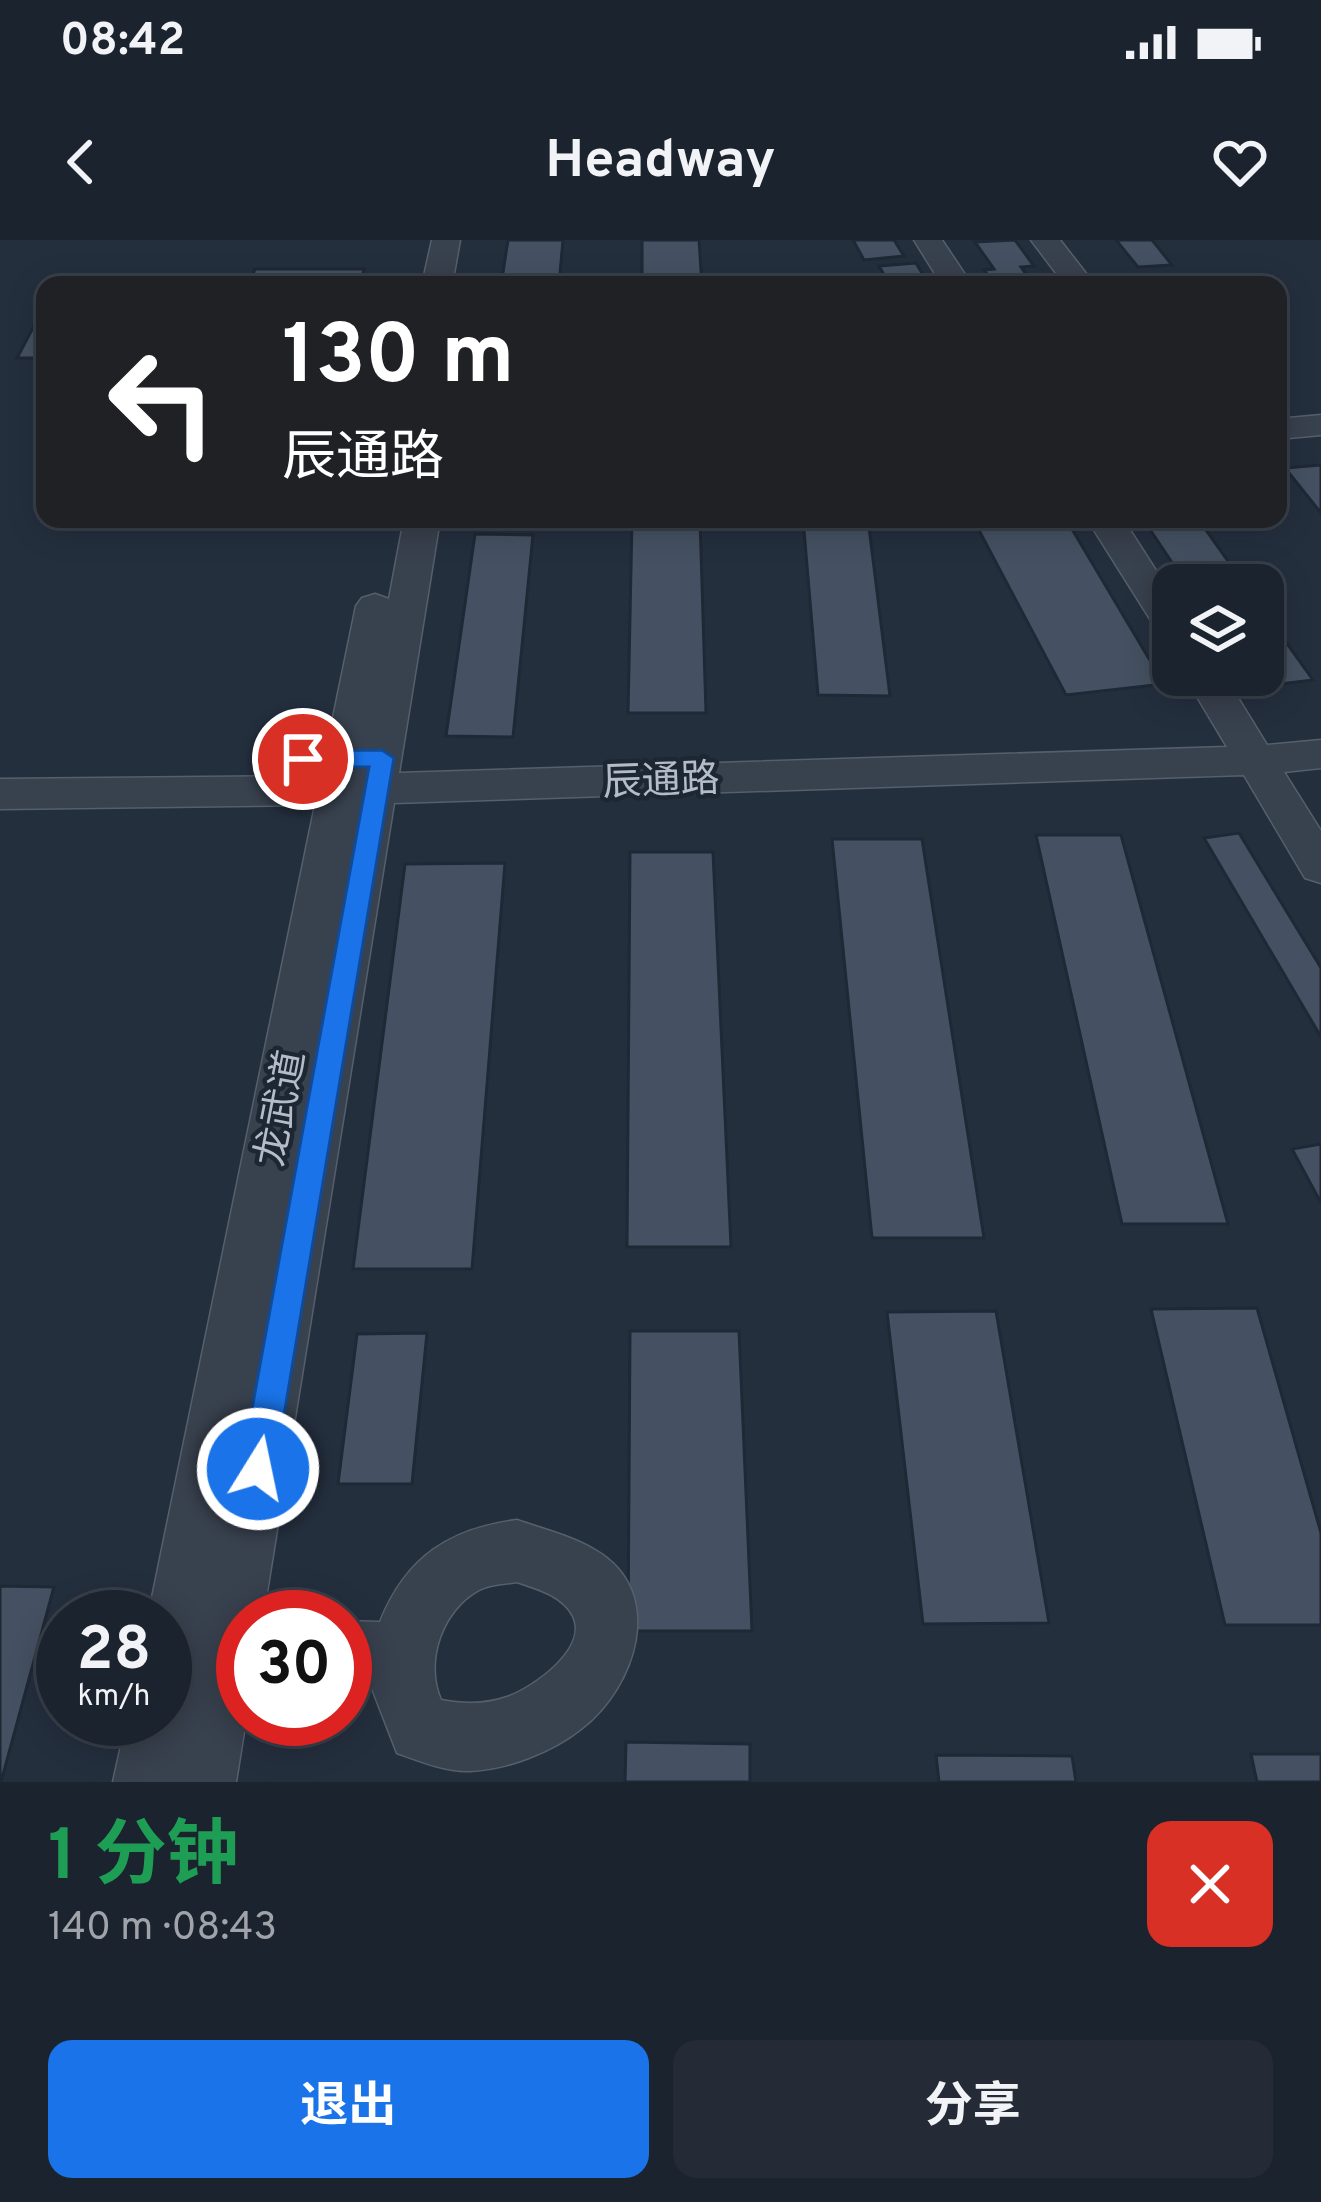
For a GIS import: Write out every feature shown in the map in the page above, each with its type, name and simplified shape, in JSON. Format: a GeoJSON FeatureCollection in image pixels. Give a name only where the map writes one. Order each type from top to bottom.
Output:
{"type":"FeatureCollection","features":[{"type":"Feature","properties":{"kind":"street"},"geometry":{"type":"LineString","coordinates":[[439,276],[446,240]]}},
{"type":"Feature","properties":{"kind":"street"},"geometry":{"type":"LineString","coordinates":[[462,276],[468,240]]}},
{"type":"Feature","properties":{"kind":"street"},"geometry":{"type":"LineString","coordinates":[[928,240],[951,276]]}},
{"type":"Feature","properties":{"kind":"street"},"geometry":{"type":"LineString","coordinates":[[1045,240],[1073,276]]}},
{"type":"Feature","properties":{"kind":"street"},"geometry":{"type":"LineString","coordinates":[[1287,428],[1321,424]]}},
{"type":"Feature","properties":{"kind":"street"},"geometry":{"type":"LineString","coordinates":[[362,774],[391,528]]}},
{"type":"Feature","properties":{"kind":"street"},"geometry":{"type":"LineString","coordinates":[[202,1782],[202,1662],[362,774],[420,528]]}},
{"type":"Feature","properties":{"kind":"street"},"geometry":{"type":"LineString","coordinates":[[1111,528],[1152,594]]}},
{"type":"Feature","properties":{"kind":"street"},"geometry":{"type":"LineString","coordinates":[[1217,696],[1321,867]]}},
{"type":"Feature","properties":{"kind":"street","name":"辰通路"},"geometry":{"type":"LineString","coordinates":[[1249,746],[1321,727]]}},
{"type":"Feature","properties":{"kind":"street","name":"辰通路"},"geometry":{"type":"LineString","coordinates":[[0,794],[362,774],[1249,746],[1321,754]]}},
{"type":"Feature","properties":{"kind":"street","name":"辰通路"},"geometry":{"type":"LineString","coordinates":[[0,762],[362,774]]}},
{"type":"Feature","properties":{"kind":"street"},"geometry":{"type":"LineString","coordinates":[[147,1782],[154,1746]]}},
{"type":"Feature","properties":{"kind":"building"},"geometry":{"type":"Polygon","coordinates":[[[508,240],[563,240],[560,276],[502,276],[508,240]]]}},
{"type":"Feature","properties":{"kind":"building"},"geometry":{"type":"Polygon","coordinates":[[[642,240],[699,240],[701,276],[642,276],[642,240]]]}},
{"type":"Feature","properties":{"kind":"building"},"geometry":{"type":"Polygon","coordinates":[[[853,240],[894,240],[904,256],[864,260],[853,240]]]}},
{"type":"Feature","properties":{"kind":"building"},"geometry":{"type":"Polygon","coordinates":[[[1015,240],[1034,266],[1021,267],[1028,276],[988,276],[984,270],[994,269],[975,242],[1015,240]]]}},
{"type":"Feature","properties":{"kind":"building"},"geometry":{"type":"Polygon","coordinates":[[[1116,240],[1152,240],[1172,265],[1138,267],[1116,240]]]}},
{"type":"Feature","properties":{"kind":"building"},"geometry":{"type":"Polygon","coordinates":[[[916,263],[924,276],[885,276],[879,266],[916,263]]]}},
{"type":"Feature","properties":{"kind":"building"},"geometry":{"type":"Polygon","coordinates":[[[255,269],[364,269],[362,276],[252,276],[255,269]]]}},
{"type":"Feature","properties":{"kind":"building"},"geometry":{"type":"Polygon","coordinates":[[[36,322],[36,358],[17,358],[36,322]]]}},
{"type":"Feature","properties":{"kind":"building"},"geometry":{"type":"Polygon","coordinates":[[[1321,465],[1321,513],[1287,470],[1321,465]]]}},
{"type":"Feature","properties":{"kind":"building"},"geometry":{"type":"Polygon","coordinates":[[[632,528],[700,528],[706,713],[628,713],[632,528]]]}},
{"type":"Feature","properties":{"kind":"building"},"geometry":{"type":"Polygon","coordinates":[[[804,528],[869,528],[890,696],[818,695],[804,528]]]}},
{"type":"Feature","properties":{"kind":"building"},"geometry":{"type":"Polygon","coordinates":[[[978,528],[1071,528],[1152,664],[1152,685],[1066,695],[978,528]]]}},
{"type":"Feature","properties":{"kind":"building"},"geometry":{"type":"Polygon","coordinates":[[[1149,528],[1204,528],[1230,564],[1173,564],[1149,528]]]}},
{"type":"Feature","properties":{"kind":"building"},"geometry":{"type":"Polygon","coordinates":[[[475,534],[533,535],[513,737],[446,736],[475,534]]]}},
{"type":"Feature","properties":{"kind":"building"},"geometry":{"type":"Polygon","coordinates":[[[1284,639],[1313,680],[1284,684],[1284,639]]]}},
{"type":"Feature","properties":{"kind":"building"},"geometry":{"type":"Polygon","coordinates":[[[1239,833],[1321,968],[1321,1037],[1204,838],[1239,833]]]}},
{"type":"Feature","properties":{"kind":"building"},"geometry":{"type":"Polygon","coordinates":[[[1036,835],[1121,835],[1228,1224],[1122,1224],[1036,835]]]}},
{"type":"Feature","properties":{"kind":"building"},"geometry":{"type":"Polygon","coordinates":[[[832,839],[922,839],[984,1238],[872,1238],[832,839]]]}},
{"type":"Feature","properties":{"kind":"building"},"geometry":{"type":"Polygon","coordinates":[[[630,852],[713,852],[731,1247],[627,1247],[630,852]]]}},
{"type":"Feature","properties":{"kind":"building"},"geometry":{"type":"Polygon","coordinates":[[[505,863],[472,1269],[353,1269],[405,864],[505,863]]]}},
{"type":"Feature","properties":{"kind":"building"},"geometry":{"type":"Polygon","coordinates":[[[1321,1144],[1321,1203],[1292,1149],[1321,1144]]]}},
{"type":"Feature","properties":{"kind":"building"},"geometry":{"type":"Polygon","coordinates":[[[1257,1308],[1321,1533],[1321,1625],[1225,1625],[1151,1309],[1257,1308]]]}},
{"type":"Feature","properties":{"kind":"building"},"geometry":{"type":"Polygon","coordinates":[[[996,1311],[1049,1623],[923,1624],[887,1312],[996,1311]]]}},
{"type":"Feature","properties":{"kind":"building"},"geometry":{"type":"Polygon","coordinates":[[[630,1331],[739,1331],[752,1631],[628,1631],[630,1331]]]}},
{"type":"Feature","properties":{"kind":"building"},"geometry":{"type":"Polygon","coordinates":[[[427,1333],[412,1484],[338,1484],[357,1334],[427,1333]]]}},
{"type":"Feature","properties":{"kind":"building"},"geometry":{"type":"Polygon","coordinates":[[[0,1586],[54,1587],[36,1590],[36,1653],[0,1782],[0,1586]]]}},
{"type":"Feature","properties":{"kind":"building"},"geometry":{"type":"Polygon","coordinates":[[[626,1742],[750,1744],[750,1782],[625,1782],[626,1742]]]}},
{"type":"Feature","properties":{"kind":"building"},"geometry":{"type":"Polygon","coordinates":[[[1251,1754],[1321,1754],[1321,1782],[1257,1782],[1251,1754]]]}},
{"type":"Feature","properties":{"kind":"building"},"geometry":{"type":"Polygon","coordinates":[[[936,1755],[1072,1756],[1076,1782],[939,1782],[936,1755]]]}},
{"type":"Feature","properties":{"kind":"route"},"geometry":{"type":"LineString","coordinates":[[258,1469],[382,758],[303,759]]}}]}
